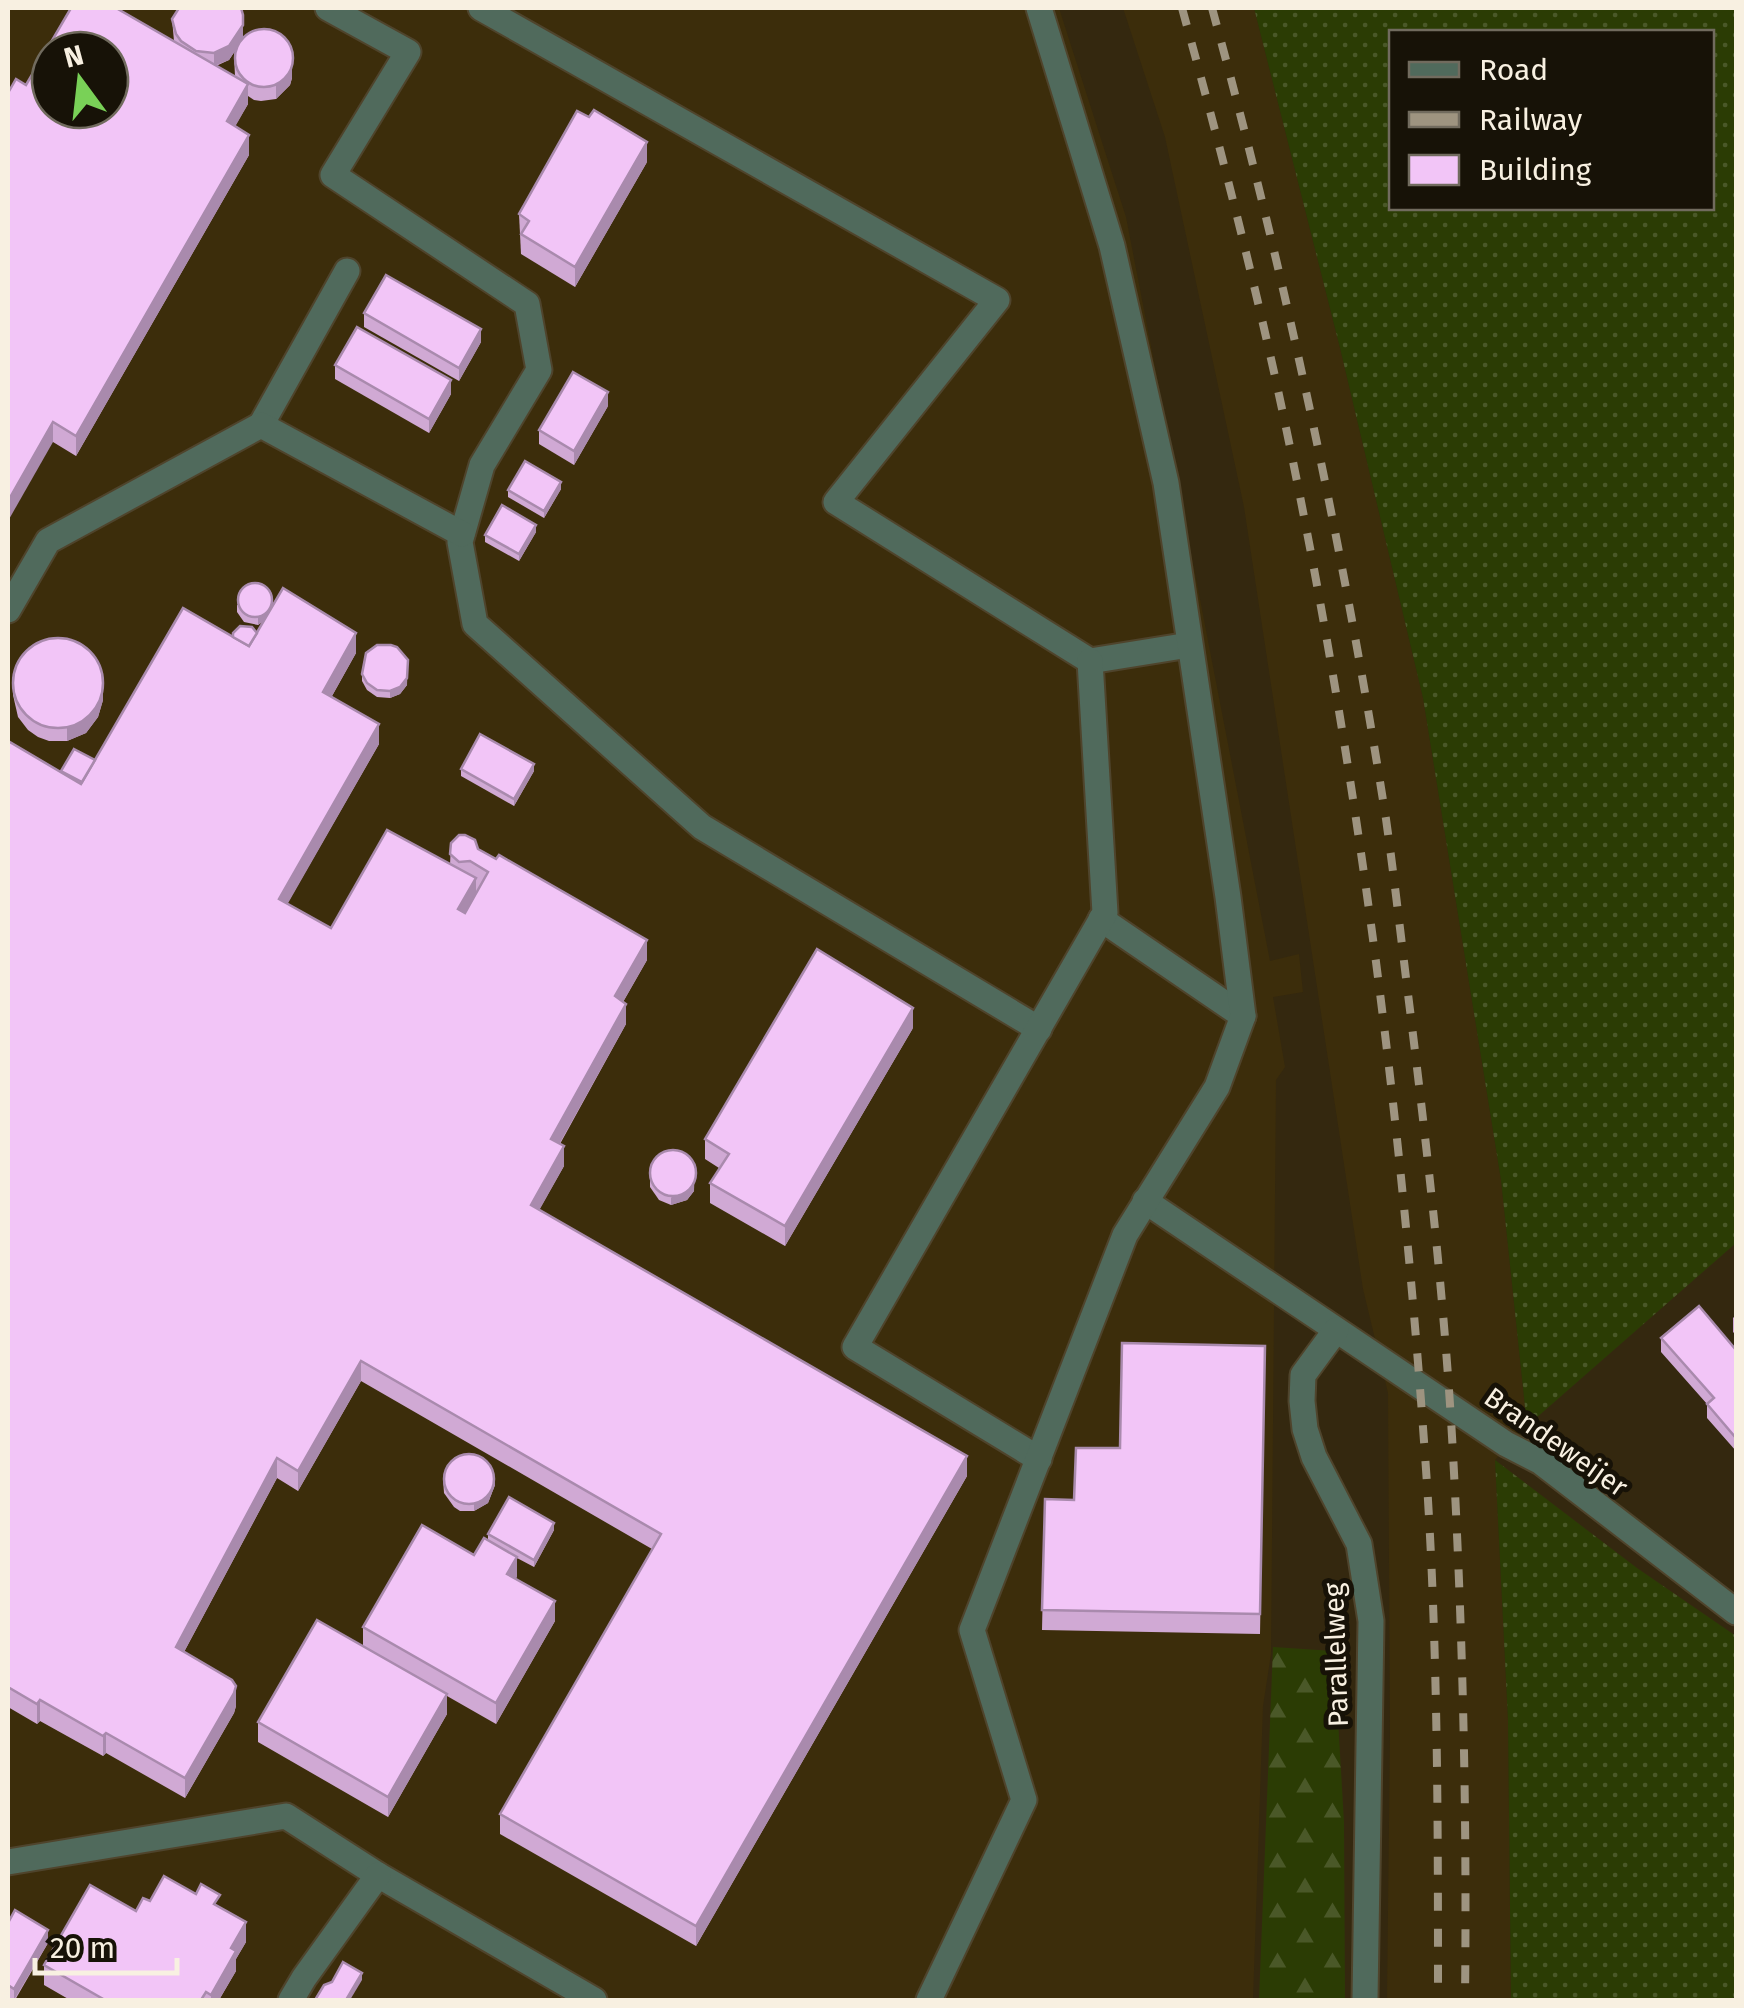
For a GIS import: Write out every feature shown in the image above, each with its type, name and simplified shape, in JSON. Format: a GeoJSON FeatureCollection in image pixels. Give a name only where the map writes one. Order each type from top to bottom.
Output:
{"type":"FeatureCollection","features":[{"type":"Feature","properties":{"kind":"street"},"geometry":{"type":"LineString","coordinates":[[328,8],[408,52],[333,176],[528,304],[540,370],[482,465],[460,542],[474,624],[702,827],[1039,1029]]}},
{"type":"Feature","properties":{"kind":"street"},"geometry":{"type":"LineString","coordinates":[[929,2000],[1024,1800],[972,1630],[1125,1236],[1217,1087],[1243,1016],[1166,484],[1112,246],[1038,8]]}},
{"type":"Feature","properties":{"kind":"street"},"geometry":{"type":"LineString","coordinates":[[497,12],[997,300],[836,502],[1090,661],[1189,645]]}},
{"type":"Feature","properties":{"kind":"street"},"geometry":{"type":"LineString","coordinates":[[8,610],[48,541],[261,425],[347,271]]}},
{"type":"Feature","properties":{"kind":"street"},"geometry":{"type":"LineString","coordinates":[[261,425],[462,534]]}},
{"type":"Feature","properties":{"kind":"street"},"geometry":{"type":"LineString","coordinates":[[1038,1459],[855,1347],[1106,913],[1090,661]]}},
{"type":"Feature","properties":{"kind":"street"},"geometry":{"type":"LineString","coordinates":[[1101,919],[1243,1016]]}},
{"type":"Feature","properties":{"kind":"street","name":"Brandeweijer"},"geometry":{"type":"LineString","coordinates":[[1146,1201],[1506,1444],[1541,1462],[1736,1612]]}},
{"type":"Feature","properties":{"kind":"street","name":"Parallelweg"},"geometry":{"type":"LineString","coordinates":[[1336,1330],[1303,1376],[1302,1400],[1305,1429],[1314,1456],[1359,1544],[1370,1621],[1365,2000]]}},
{"type":"Feature","properties":{"kind":"street"},"geometry":{"type":"LineString","coordinates":[[8,1862],[286,1816],[378,1875],[594,2000]]}},
{"type":"Feature","properties":{"kind":"street"},"geometry":{"type":"LineString","coordinates":[[291,2000],[378,1875]]}},
{"type":"Feature","properties":{"kind":"shaded area"},"geometry":{"type":"Polygon","coordinates":[[[8,8],[1059,8],[1126,217],[1270,961],[1299,954],[1303,992],[1273,997],[1285,1067],[1276,1080],[1271,1654],[1263,1706],[1253,2000],[8,2000],[8,8]]]}},
{"type":"Feature","properties":{"kind":"shaded area"},"geometry":{"type":"Polygon","coordinates":[[[1123,8],[1254,8],[1423,698],[1501,1180],[1527,1426],[1495,1460],[1508,1720],[1511,2000],[1387,2000],[1388,1393],[1363,1289],[1244,507],[1165,137],[1123,8]]]}},
{"type":"Feature","properties":{"kind":"green space"},"geometry":{"type":"Polygon","coordinates":[[[1254,8],[1736,8],[1736,1243],[1527,1426],[1501,1180],[1423,698],[1254,8]]]}},
{"type":"Feature","properties":{"kind":"green space"},"geometry":{"type":"Polygon","coordinates":[[[1495,1460],[1637,1568],[1736,1636],[1736,2000],[1511,2000],[1508,1720],[1495,1460]]]}},
{"type":"Feature","properties":{"kind":"green space"},"geometry":{"type":"Polygon","coordinates":[[[1273,1647],[1334,1651],[1344,1822],[1345,2000],[1259,2000],[1273,1647]]]}},
{"type":"Feature","properties":{"kind":"building"},"geometry":{"type":"Polygon","coordinates":[[[71,8],[116,8],[248,84],[227,121],[249,135],[76,436],[53,422],[8,501],[8,93],[16,79],[26,85],[30,78],[30,130],[130,130],[130,30],[58,30],[71,8]]]}},
{"type":"Feature","properties":{"kind":"building"},"geometry":{"type":"Polygon","coordinates":[[[179,8],[241,8],[243,25],[229,46],[214,53],[196,51],[176,34],[172,19],[179,8]]]}},
{"type":"Feature","properties":{"kind":"building"},"geometry":{"type":"Polygon","coordinates":[[[264,29],[285,37],[293,58],[285,79],[264,87],[243,79],[235,58],[243,37],[264,29]]]}},
{"type":"Feature","properties":{"kind":"building"},"geometry":{"type":"Polygon","coordinates":[[[594,110],[647,142],[575,267],[521,234],[529,221],[519,214],[577,111],[589,117],[594,110]]]}},
{"type":"Feature","properties":{"kind":"building"},"geometry":{"type":"Polygon","coordinates":[[[386,275],[481,329],[459,368],[364,313],[386,275]]]}},
{"type":"Feature","properties":{"kind":"building"},"geometry":{"type":"Polygon","coordinates":[[[357,327],[451,380],[429,419],[335,365],[357,327]]]}},
{"type":"Feature","properties":{"kind":"building"},"geometry":{"type":"Polygon","coordinates":[[[573,372],[608,392],[574,451],[539,430],[573,372]]]}},
{"type":"Feature","properties":{"kind":"building"},"geometry":{"type":"Polygon","coordinates":[[[525,461],[561,482],[544,511],[508,490],[525,461]]]}},
{"type":"Feature","properties":{"kind":"building"},"geometry":{"type":"Polygon","coordinates":[[[502,505],[536,525],[519,554],[485,535],[502,505]]]}},
{"type":"Feature","properties":{"kind":"building"},"geometry":{"type":"Polygon","coordinates":[[[255,583],[267,588],[272,600],[267,612],[255,617],[243,612],[238,600],[243,588],[255,583]]]}},
{"type":"Feature","properties":{"kind":"building"},"geometry":{"type":"Polygon","coordinates":[[[283,588],[356,633],[323,692],[379,724],[279,899],[331,928],[387,830],[476,878],[458,909],[465,913],[488,872],[470,861],[459,862],[450,854],[451,843],[465,835],[475,840],[478,849],[496,859],[499,855],[647,940],[615,996],[626,1004],[551,1139],[564,1146],[531,1205],[967,1456],[696,1926],[500,1814],[661,1534],[361,1361],[298,1471],[277,1458],[176,1647],[236,1686],[185,1778],[106,1733],[103,1736],[40,1700],[37,1704],[8,1687],[8,741],[81,784],[183,608],[249,646],[283,588]]]}},
{"type":"Feature","properties":{"kind":"building"},"geometry":{"type":"Polygon","coordinates":[[[240,626],[252,627],[257,633],[249,646],[233,637],[240,626]]]}},
{"type":"Feature","properties":{"kind":"building"},"geometry":{"type":"Polygon","coordinates":[[[58,638],[83,646],[95,658],[103,683],[95,708],[83,720],[58,728],[33,720],[21,708],[13,683],[21,658],[33,646],[58,638]]]}},
{"type":"Feature","properties":{"kind":"building"},"geometry":{"type":"Polygon","coordinates":[[[377,645],[397,647],[408,660],[407,678],[400,687],[377,690],[362,674],[366,653],[377,645]]]}},
{"type":"Feature","properties":{"kind":"building"},"geometry":{"type":"Polygon","coordinates":[[[480,734],[534,764],[514,799],[461,769],[480,734]]]}},
{"type":"Feature","properties":{"kind":"building"},"geometry":{"type":"Polygon","coordinates":[[[74,749],[95,760],[82,782],[61,771],[74,749]]]}},
{"type":"Feature","properties":{"kind":"building"},"geometry":{"type":"Polygon","coordinates":[[[817,949],[913,1008],[785,1226],[710,1183],[729,1154],[705,1139],[817,949]]]}},
{"type":"Feature","properties":{"kind":"building"},"geometry":{"type":"Polygon","coordinates":[[[673,1150],[689,1157],[696,1173],[689,1189],[673,1196],[657,1189],[650,1173],[657,1157],[673,1150]]]}},
{"type":"Feature","properties":{"kind":"building"},"geometry":{"type":"Polygon","coordinates":[[[1699,1306],[1736,1350],[1736,1438],[1707,1404],[1714,1398],[1661,1338],[1699,1306]]]}},
{"type":"Feature","properties":{"kind":"building"},"geometry":{"type":"Polygon","coordinates":[[[1122,1343],[1265,1346],[1260,1614],[1042,1610],[1045,1499],[1074,1500],[1076,1448],[1120,1448],[1122,1343]]]}},
{"type":"Feature","properties":{"kind":"building"},"geometry":{"type":"Polygon","coordinates":[[[469,1454],[487,1461],[494,1479],[487,1497],[469,1504],[451,1497],[444,1479],[451,1461],[469,1454]]]}},
{"type":"Feature","properties":{"kind":"building"},"geometry":{"type":"Polygon","coordinates":[[[509,1497],[554,1523],[534,1560],[488,1534],[509,1497]]]}},
{"type":"Feature","properties":{"kind":"building"},"geometry":{"type":"Polygon","coordinates":[[[422,1525],[474,1555],[484,1538],[517,1557],[507,1574],[555,1601],[496,1703],[363,1627],[422,1525]]]}},
{"type":"Feature","properties":{"kind":"building"},"geometry":{"type":"Polygon","coordinates":[[[317,1620],[447,1694],[388,1797],[258,1722],[317,1620]]]}},
{"type":"Feature","properties":{"kind":"building"},"geometry":{"type":"Polygon","coordinates":[[[164,1876],[196,1894],[201,1884],[220,1895],[214,1904],[246,1922],[231,1948],[236,1951],[211,1995],[206,1992],[201,2000],[105,2000],[44,1965],[90,1885],[136,1911],[143,1898],[150,1901],[164,1876]]]}},
{"type":"Feature","properties":{"kind":"building"},"geometry":{"type":"Polygon","coordinates":[[[15,1910],[48,1930],[14,1989],[8,1985],[8,1923],[15,1910]]]}},
{"type":"Feature","properties":{"kind":"building"},"geometry":{"type":"Polygon","coordinates":[[[343,1962],[362,1973],[346,2000],[315,2000],[324,1985],[332,1982],[343,1962]]]}},
{"type":"Feature","properties":{"kind":"railway"},"geometry":{"type":"LineString","coordinates":[[1182,8],[1276,381],[1329,654],[1372,930],[1404,1207],[1427,1484],[1435,1678],[1438,2000]]}},
{"type":"Feature","properties":{"kind":"railway"},"geometry":{"type":"LineString","coordinates":[[1212,8],[1264,209],[1310,411],[1386,819],[1429,1176],[1450,1398],[1464,1727],[1465,2000]]}}]}
